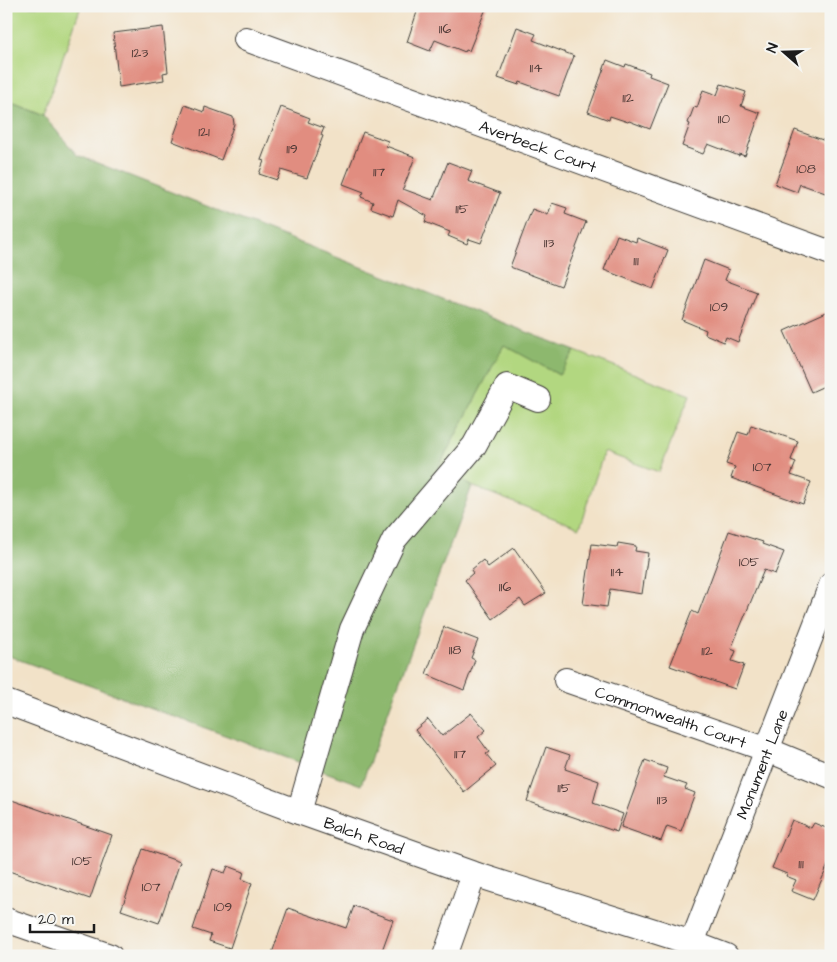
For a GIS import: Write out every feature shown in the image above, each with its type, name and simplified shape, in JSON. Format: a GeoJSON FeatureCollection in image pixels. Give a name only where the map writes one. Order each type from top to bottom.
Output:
{"type":"FeatureCollection","features":[{"type":"Feature","properties":{"kind":"street","name":"Averbeck Court"},"geometry":{"type":"LineString","coordinates":[[246,39],[831,253]]}},
{"type":"Feature","properties":{"kind":"street"},"geometry":{"type":"LineString","coordinates":[[298,812],[352,629],[394,540],[474,446],[507,386],[538,399]]}},
{"type":"Feature","properties":{"kind":"street","name":"Monument Lane"},"geometry":{"type":"LineString","coordinates":[[692,942],[831,585]]}},
{"type":"Feature","properties":{"kind":"street","name":"Commonwealth Court"},"geometry":{"type":"LineString","coordinates":[[566,680],[768,750],[831,776]]}},
{"type":"Feature","properties":{"kind":"street","name":"Balch Road"},"geometry":{"type":"LineString","coordinates":[[6,702],[298,812],[474,874],[692,942],[726,956]]}},
{"type":"Feature","properties":{"kind":"street"},"geometry":{"type":"LineString","coordinates":[[445,956],[474,874]]}},
{"type":"Feature","properties":{"kind":"street"},"geometry":{"type":"LineString","coordinates":[[6,920],[110,956]]}},
{"type":"Feature","properties":{"kind":"green space"},"geometry":{"type":"Polygon","coordinates":[[[6,6],[81,6],[43,115],[6,100],[6,6]]]}},
{"type":"Feature","properties":{"kind":"green space"},"geometry":{"type":"Polygon","coordinates":[[[6,100],[43,115],[77,155],[575,351],[559,375],[504,345],[438,468],[472,486],[361,785],[6,655],[6,100]]]}},
{"type":"Feature","properties":{"kind":"green space"},"geometry":{"type":"Polygon","coordinates":[[[504,344],[559,375],[575,351],[690,395],[659,472],[604,452],[579,528],[472,486],[438,468],[504,344]]]}},
{"type":"Feature","properties":{"kind":"building"},"geometry":{"type":"Polygon","coordinates":[[[419,6],[487,6],[469,51],[466,50],[465,52],[435,40],[430,51],[407,42],[419,6]]]}},
{"type":"Feature","properties":{"kind":"building"},"geometry":{"type":"Polygon","coordinates":[[[163,27],[168,72],[163,73],[164,80],[119,87],[113,33],[163,27]]]}},
{"type":"Feature","properties":{"kind":"building"},"geometry":{"type":"Polygon","coordinates":[[[517,27],[536,34],[533,40],[574,56],[559,96],[520,82],[519,85],[498,78],[517,27]]]}},
{"type":"Feature","properties":{"kind":"building"},"geometry":{"type":"Polygon","coordinates":[[[607,60],[625,67],[626,64],[650,73],[649,76],[668,83],[650,129],[610,116],[609,120],[588,112],[607,60]]]}},
{"type":"Feature","properties":{"kind":"building"},"geometry":{"type":"Polygon","coordinates":[[[721,84],[746,92],[741,106],[760,113],[745,156],[739,154],[739,156],[708,144],[703,154],[682,146],[694,107],[697,108],[703,90],[717,95],[721,84]]]}},
{"type":"Feature","properties":{"kind":"building"},"geometry":{"type":"Polygon","coordinates":[[[185,105],[204,112],[205,107],[233,117],[234,124],[221,160],[172,141],[185,105]]]}},
{"type":"Feature","properties":{"kind":"building"},"geometry":{"type":"Polygon","coordinates":[[[281,107],[310,118],[308,122],[324,128],[321,135],[323,136],[307,178],[281,170],[277,180],[259,174],[264,161],[261,160],[281,107]]]}},
{"type":"Feature","properties":{"kind":"building"},"geometry":{"type":"Polygon","coordinates":[[[795,130],[831,143],[831,195],[800,184],[797,192],[775,184],[795,130]]]}},
{"type":"Feature","properties":{"kind":"building"},"geometry":{"type":"Polygon","coordinates":[[[363,132],[388,141],[386,146],[415,157],[403,189],[433,200],[448,162],[472,171],[468,181],[500,193],[481,243],[469,239],[467,244],[448,236],[450,232],[425,222],[427,216],[398,200],[393,216],[371,208],[373,202],[361,197],[364,192],[343,184],[363,132]]]}},
{"type":"Feature","properties":{"kind":"building"},"geometry":{"type":"Polygon","coordinates":[[[552,203],[567,208],[565,214],[586,222],[561,286],[510,267],[532,209],[548,215],[552,203]]]}},
{"type":"Feature","properties":{"kind":"building"},"geometry":{"type":"Polygon","coordinates":[[[617,235],[636,242],[637,238],[668,250],[653,289],[604,270],[617,235]]]}},
{"type":"Feature","properties":{"kind":"building"},"geometry":{"type":"Polygon","coordinates":[[[704,260],[729,270],[725,280],[757,292],[738,342],[726,337],[724,342],[705,334],[706,330],[682,320],[704,260]]]}},
{"type":"Feature","properties":{"kind":"building"},"geometry":{"type":"Polygon","coordinates":[[[831,310],[831,383],[811,392],[784,331],[831,310]]]}},
{"type":"Feature","properties":{"kind":"building"},"geometry":{"type":"Polygon","coordinates":[[[751,425],[798,441],[791,460],[796,462],[791,475],[811,482],[803,504],[731,478],[735,467],[726,464],[738,432],[748,435],[751,425]]]}},
{"type":"Feature","properties":{"kind":"building"},"geometry":{"type":"Polygon","coordinates":[[[729,531],[763,542],[762,544],[784,552],[775,574],[764,570],[731,649],[736,651],[732,661],[744,665],[735,689],[670,666],[692,611],[698,614],[729,531]]]}},
{"type":"Feature","properties":{"kind":"building"},"geometry":{"type":"Polygon","coordinates":[[[618,543],[636,546],[635,551],[648,553],[642,594],[610,589],[607,607],[583,604],[592,544],[617,547],[618,543]]]}},
{"type":"Feature","properties":{"kind":"building"},"geometry":{"type":"Polygon","coordinates":[[[514,548],[546,593],[525,606],[520,599],[493,619],[465,580],[473,573],[471,570],[483,560],[488,567],[514,548]]]}},
{"type":"Feature","properties":{"kind":"building"},"geometry":{"type":"Polygon","coordinates":[[[444,627],[478,640],[471,658],[475,660],[464,690],[426,674],[444,627]]]}},
{"type":"Feature","properties":{"kind":"building"},"geometry":{"type":"Polygon","coordinates":[[[471,713],[486,730],[478,737],[489,752],[486,754],[496,766],[464,792],[415,730],[428,719],[442,736],[471,713]]]}},
{"type":"Feature","properties":{"kind":"building"},"geometry":{"type":"Polygon","coordinates":[[[546,747],[570,755],[565,769],[599,781],[593,803],[623,814],[617,832],[527,801],[546,747]]]}},
{"type":"Feature","properties":{"kind":"building"},"geometry":{"type":"Polygon","coordinates":[[[645,760],[667,768],[664,777],[687,785],[685,789],[695,793],[681,831],[667,826],[661,841],[621,827],[645,760]]]}},
{"type":"Feature","properties":{"kind":"building"},"geometry":{"type":"Polygon","coordinates":[[[6,798],[112,835],[90,899],[6,870],[6,798]]]}},
{"type":"Feature","properties":{"kind":"building"},"geometry":{"type":"Polygon","coordinates":[[[792,820],[811,828],[814,823],[831,830],[831,858],[813,900],[791,891],[796,880],[772,868],[792,820]]]}},
{"type":"Feature","properties":{"kind":"building"},"geometry":{"type":"Polygon","coordinates":[[[143,849],[180,862],[159,923],[121,910],[143,849]]]}},
{"type":"Feature","properties":{"kind":"building"},"geometry":{"type":"Polygon","coordinates":[[[228,866],[244,872],[242,879],[252,883],[230,948],[209,941],[211,935],[193,929],[213,869],[225,873],[228,866]]]}},
{"type":"Feature","properties":{"kind":"building"},"geometry":{"type":"Polygon","coordinates":[[[354,906],[393,920],[380,956],[271,956],[288,908],[346,928],[354,906]]]}}]}
